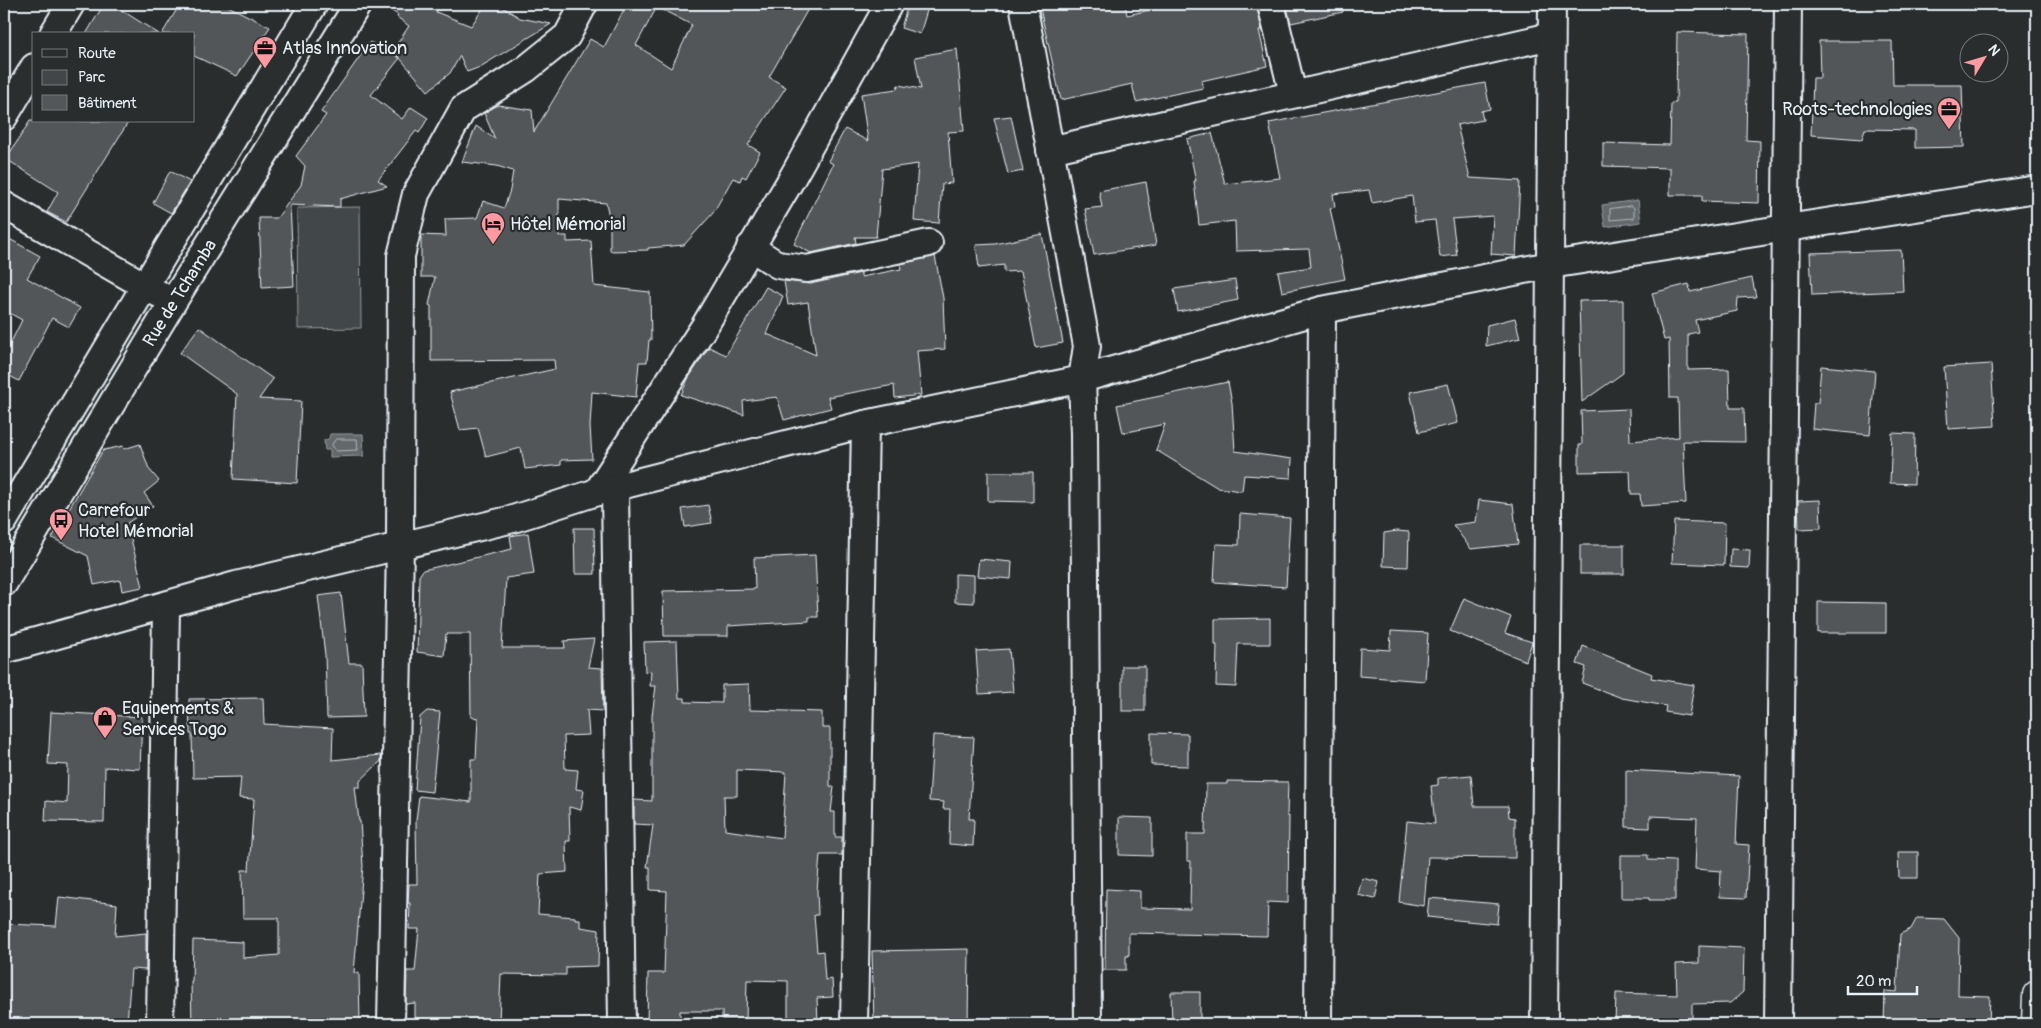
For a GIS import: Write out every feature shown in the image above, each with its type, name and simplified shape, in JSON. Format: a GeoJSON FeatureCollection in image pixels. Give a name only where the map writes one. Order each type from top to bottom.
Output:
{"type":"FeatureCollection","features":[{"type":"Feature","properties":{"kind":"main road"},"geometry":{"type":"LineString","coordinates":[[2036,1024],[2037,995]]}},
{"type":"Feature","properties":{"kind":"street"},"geometry":{"type":"LineString","coordinates":[[54,32],[71,4]]}},
{"type":"Feature","properties":{"kind":"street","name":"Rue de Tchamba"},"geometry":{"type":"LineString","coordinates":[[4,521],[314,4]]}},
{"type":"Feature","properties":{"kind":"street","name":"Rue de Tchamba"},"geometry":{"type":"LineString","coordinates":[[4,583],[173,302],[358,4]]}},
{"type":"Feature","properties":{"kind":"street"},"geometry":{"type":"LineString","coordinates":[[391,1024],[400,545],[401,256],[416,194],[463,109],[526,69],[567,36],[584,4]]}},
{"type":"Feature","properties":{"kind":"street"},"geometry":{"type":"LineString","coordinates":[[622,1024],[606,490],[791,180],[889,4]]}},
{"type":"Feature","properties":{"kind":"street"},"geometry":{"type":"LineString","coordinates":[[1023,4],[1087,346],[1082,379],[1088,1024]]}},
{"type":"Feature","properties":{"kind":"street"},"geometry":{"type":"LineString","coordinates":[[1271,4],[1293,94]]}},
{"type":"Feature","properties":{"kind":"street"},"geometry":{"type":"LineString","coordinates":[[1544,1024],[1552,4]]}},
{"type":"Feature","properties":{"kind":"street"},"geometry":{"type":"LineString","coordinates":[[1778,1024],[1788,4]]}},
{"type":"Feature","properties":{"kind":"street"},"geometry":{"type":"LineString","coordinates":[[1050,150],[1551,36]]}},
{"type":"Feature","properties":{"kind":"street"},"geometry":{"type":"LineString","coordinates":[[4,117],[32,70]]}},
{"type":"Feature","properties":{"kind":"street"},"geometry":{"type":"LineString","coordinates":[[4,650],[236,585],[513,519],[606,490],[865,424],[1082,379],[1322,310],[1550,265],[2037,189]]}},
{"type":"Feature","properties":{"kind":"street"},"geometry":{"type":"LineString","coordinates":[[4,205],[173,302]]}},
{"type":"Feature","properties":{"kind":"street"},"geometry":{"type":"LineString","coordinates":[[750,247],[778,266],[807,269],[929,243]]}},
{"type":"Feature","properties":{"kind":"street"},"geometry":{"type":"LineString","coordinates":[[1318,1024],[1322,310]]}},
{"type":"Feature","properties":{"kind":"street"},"geometry":{"type":"LineString","coordinates":[[854,1024],[865,424]]}},
{"type":"Feature","properties":{"kind":"street"},"geometry":{"type":"LineString","coordinates":[[160,1024],[166,606]]}},
{"type":"Feature","properties":{"kind":"green space"},"geometry":{"type":"Polygon","coordinates":[[[360,207],[361,328],[298,329],[297,208],[360,207]]]}},
{"type":"Feature","properties":{"kind":"water"},"geometry":{"type":"Polygon","coordinates":[[[1638,200],[1641,222],[1605,227],[1602,205],[1638,200]]]}},
{"type":"Feature","properties":{"kind":"water"},"geometry":{"type":"Polygon","coordinates":[[[330,434],[363,434],[364,456],[330,457],[330,450],[325,450],[324,440],[329,439],[330,434]]]}},
{"type":"Feature","properties":{"kind":"building"},"geometry":{"type":"Polygon","coordinates":[[[104,4],[112,4],[156,32],[87,32],[104,4]]]}},
{"type":"Feature","properties":{"kind":"building"},"geometry":{"type":"Polygon","coordinates":[[[180,4],[224,4],[270,27],[237,76],[195,56],[195,32],[163,32],[180,4]]]}},
{"type":"Feature","properties":{"kind":"building"},"geometry":{"type":"Polygon","coordinates":[[[381,4],[442,4],[436,12],[471,26],[486,4],[498,4],[520,18],[551,24],[480,67],[467,72],[460,56],[450,73],[428,91],[393,50],[409,26],[397,17],[398,15],[381,4]]]}},
{"type":"Feature","properties":{"kind":"building"},"geometry":{"type":"Polygon","coordinates":[[[627,4],[811,4],[769,77],[786,87],[748,145],[760,152],[746,178],[742,176],[740,181],[733,178],[713,213],[684,245],[648,248],[648,250],[610,251],[610,221],[606,203],[559,199],[559,236],[567,236],[567,242],[591,241],[594,286],[650,292],[651,340],[649,340],[647,362],[639,362],[636,397],[592,392],[590,426],[592,459],[561,460],[561,465],[525,469],[521,448],[486,457],[478,428],[460,430],[450,392],[555,369],[554,360],[431,361],[431,306],[429,305],[435,277],[421,277],[421,235],[446,236],[445,219],[477,218],[483,201],[504,208],[510,190],[513,171],[497,166],[462,162],[476,126],[495,139],[484,113],[498,105],[532,110],[534,132],[590,39],[604,47],[627,4]],[[657,7],[636,45],[671,68],[692,25],[657,7]]]}},
{"type":"Feature","properties":{"kind":"building"},"geometry":{"type":"Polygon","coordinates":[[[908,4],[929,4],[920,34],[901,28],[908,4]]]}},
{"type":"Feature","properties":{"kind":"building"},"geometry":{"type":"Polygon","coordinates":[[[1039,4],[1125,4],[1127,15],[1178,4],[1256,4],[1262,30],[1259,30],[1267,66],[1201,81],[1203,88],[1136,102],[1132,84],[1061,100],[1039,4]]]}},
{"type":"Feature","properties":{"kind":"building"},"geometry":{"type":"Polygon","coordinates":[[[1286,4],[1342,4],[1343,12],[1291,23],[1286,4]]]}},
{"type":"Feature","properties":{"kind":"building"},"geometry":{"type":"Polygon","coordinates":[[[1677,32],[1748,34],[1746,140],[1760,141],[1759,203],[1702,201],[1702,195],[1670,195],[1670,168],[1603,166],[1603,143],[1670,145],[1671,103],[1676,103],[1677,32]]]}},
{"type":"Feature","properties":{"kind":"building"},"geometry":{"type":"Polygon","coordinates":[[[1819,41],[1892,41],[1893,85],[1962,85],[1964,147],[1915,148],[1915,130],[1865,129],[1862,139],[1811,135],[1813,78],[1820,78],[1819,41]]]}},
{"type":"Feature","properties":{"kind":"building"},"geometry":{"type":"Polygon","coordinates":[[[370,42],[400,58],[371,95],[402,119],[411,107],[428,118],[419,133],[416,131],[378,180],[387,186],[340,199],[340,207],[290,205],[294,286],[262,288],[259,218],[277,218],[301,185],[305,166],[296,156],[326,115],[321,112],[370,42]]]}},
{"type":"Feature","properties":{"kind":"building"},"geometry":{"type":"Polygon","coordinates":[[[957,49],[964,131],[948,132],[952,183],[942,184],[939,223],[914,221],[918,164],[882,169],[876,237],[855,237],[856,243],[811,253],[794,244],[833,164],[828,161],[845,129],[868,141],[861,94],[897,89],[898,85],[921,89],[915,57],[957,49]]]}},
{"type":"Feature","properties":{"kind":"building"},"geometry":{"type":"Polygon","coordinates":[[[1485,83],[1490,109],[1481,111],[1483,120],[1457,125],[1470,178],[1520,181],[1516,256],[1491,254],[1493,216],[1452,219],[1457,255],[1440,257],[1435,220],[1415,222],[1412,196],[1372,203],[1369,190],[1333,194],[1335,207],[1330,208],[1345,279],[1282,292],[1278,272],[1311,267],[1309,249],[1236,251],[1235,221],[1199,225],[1194,181],[1196,181],[1187,139],[1212,133],[1225,184],[1280,178],[1269,123],[1485,83]]]}},
{"type":"Feature","properties":{"kind":"building"},"geometry":{"type":"Polygon","coordinates":[[[1011,116],[1023,171],[1008,174],[994,118],[1011,116]]]}},
{"type":"Feature","properties":{"kind":"building"},"geometry":{"type":"Polygon","coordinates":[[[30,121],[128,122],[66,222],[47,212],[58,192],[6,159],[30,121]]]}},
{"type":"Feature","properties":{"kind":"building"},"geometry":{"type":"Polygon","coordinates":[[[170,171],[190,182],[171,213],[153,203],[170,171]]]}},
{"type":"Feature","properties":{"kind":"building"},"geometry":{"type":"Polygon","coordinates":[[[1146,182],[1156,245],[1094,255],[1085,209],[1102,207],[1099,191],[1146,182]]]}},
{"type":"Feature","properties":{"kind":"building"},"geometry":{"type":"Polygon","coordinates":[[[1042,234],[1063,343],[1036,348],[1021,271],[1004,272],[1004,265],[979,268],[976,245],[995,244],[1042,234]]]}},
{"type":"Feature","properties":{"kind":"building"},"geometry":{"type":"Polygon","coordinates":[[[4,236],[40,256],[27,278],[80,308],[69,327],[52,318],[19,381],[4,373],[4,356],[22,320],[4,310],[4,236]]]}},
{"type":"Feature","properties":{"kind":"building"},"geometry":{"type":"Polygon","coordinates":[[[1901,250],[1903,291],[1812,295],[1810,253],[1901,250]]]}},
{"type":"Feature","properties":{"kind":"building"},"geometry":{"type":"Polygon","coordinates":[[[935,256],[943,298],[945,349],[917,351],[921,395],[895,398],[894,385],[828,397],[831,408],[784,420],[777,397],[743,401],[744,415],[681,395],[688,379],[709,347],[726,355],[766,287],[783,296],[767,334],[816,355],[808,302],[788,305],[784,281],[810,284],[861,273],[861,277],[901,269],[900,264],[935,256]]]}},
{"type":"Feature","properties":{"kind":"building"},"geometry":{"type":"Polygon","coordinates":[[[1752,278],[1756,297],[1738,298],[1737,311],[1695,320],[1698,332],[1688,334],[1688,370],[1729,369],[1730,408],[1744,408],[1745,442],[1683,441],[1686,503],[1641,506],[1640,494],[1631,494],[1630,471],[1579,472],[1579,445],[1582,445],[1581,411],[1629,409],[1630,441],[1679,437],[1678,398],[1670,398],[1669,339],[1664,340],[1652,293],[1689,284],[1690,292],[1752,278]]]}},
{"type":"Feature","properties":{"kind":"building"},"geometry":{"type":"Polygon","coordinates":[[[1235,280],[1238,300],[1178,312],[1174,289],[1235,280]]]}},
{"type":"Feature","properties":{"kind":"building"},"geometry":{"type":"Polygon","coordinates":[[[1623,300],[1623,373],[1582,402],[1579,301],[1623,300]]]}},
{"type":"Feature","properties":{"kind":"building"},"geometry":{"type":"Polygon","coordinates":[[[1515,318],[1520,338],[1486,346],[1487,325],[1515,318]]]}},
{"type":"Feature","properties":{"kind":"building"},"geometry":{"type":"Polygon","coordinates":[[[199,327],[273,379],[259,399],[301,401],[297,483],[233,479],[237,394],[180,353],[199,327]]]}},
{"type":"Feature","properties":{"kind":"building"},"geometry":{"type":"Polygon","coordinates":[[[1991,364],[1995,426],[1948,429],[1944,367],[1991,364]]]}},
{"type":"Feature","properties":{"kind":"building"},"geometry":{"type":"Polygon","coordinates":[[[1821,366],[1875,371],[1870,435],[1812,429],[1814,403],[1818,403],[1821,366]]]}},
{"type":"Feature","properties":{"kind":"building"},"geometry":{"type":"Polygon","coordinates":[[[1228,382],[1232,403],[1235,451],[1292,459],[1291,478],[1244,475],[1242,491],[1218,488],[1156,450],[1165,424],[1123,433],[1117,405],[1228,382]]]}},
{"type":"Feature","properties":{"kind":"building"},"geometry":{"type":"Polygon","coordinates":[[[1448,384],[1458,423],[1419,432],[1410,392],[1448,384]]]}},
{"type":"Feature","properties":{"kind":"building"},"geometry":{"type":"Polygon","coordinates":[[[1892,433],[1915,434],[1914,484],[1890,483],[1892,433]]]}},
{"type":"Feature","properties":{"kind":"building"},"geometry":{"type":"Polygon","coordinates":[[[140,444],[149,469],[159,481],[144,493],[153,506],[127,523],[143,587],[122,591],[120,580],[94,585],[88,556],[52,538],[102,452],[123,446],[124,449],[140,444]]]}},
{"type":"Feature","properties":{"kind":"building"},"geometry":{"type":"Polygon","coordinates":[[[988,472],[1033,472],[1033,502],[988,501],[988,472]]]}},
{"type":"Feature","properties":{"kind":"building"},"geometry":{"type":"Polygon","coordinates":[[[1479,500],[1513,504],[1518,544],[1471,549],[1453,525],[1476,522],[1479,500]]]}},
{"type":"Feature","properties":{"kind":"building"},"geometry":{"type":"Polygon","coordinates":[[[1820,500],[1821,528],[1799,529],[1798,501],[1820,500]]]}},
{"type":"Feature","properties":{"kind":"building"},"geometry":{"type":"Polygon","coordinates":[[[708,505],[712,523],[685,527],[682,509],[708,505]]]}},
{"type":"Feature","properties":{"kind":"building"},"geometry":{"type":"Polygon","coordinates":[[[1240,514],[1290,518],[1286,587],[1214,582],[1216,544],[1239,545],[1240,514]]]}},
{"type":"Feature","properties":{"kind":"building"},"geometry":{"type":"Polygon","coordinates":[[[1674,521],[1725,523],[1724,565],[1672,563],[1674,521]]]}},
{"type":"Feature","properties":{"kind":"building"},"geometry":{"type":"Polygon","coordinates":[[[574,528],[594,528],[595,574],[575,574],[574,528]]]}},
{"type":"Feature","properties":{"kind":"building"},"geometry":{"type":"Polygon","coordinates":[[[1409,532],[1408,567],[1383,566],[1384,533],[1409,532]]]}},
{"type":"Feature","properties":{"kind":"building"},"geometry":{"type":"Polygon","coordinates":[[[528,533],[534,574],[506,578],[502,648],[565,648],[564,641],[594,639],[588,667],[602,668],[603,711],[587,710],[589,735],[564,736],[565,769],[578,770],[576,789],[584,790],[581,810],[569,807],[570,841],[566,841],[567,872],[540,874],[538,914],[575,917],[575,919],[580,919],[580,927],[599,930],[598,966],[566,967],[566,975],[501,974],[499,1022],[471,1021],[471,1024],[415,1024],[415,1003],[406,1004],[407,971],[415,971],[419,929],[409,929],[410,903],[408,903],[409,884],[417,884],[416,820],[419,796],[471,802],[471,759],[476,759],[478,718],[471,717],[470,634],[446,634],[444,656],[417,652],[419,576],[423,570],[512,549],[510,536],[528,533]]]}},
{"type":"Feature","properties":{"kind":"building"},"geometry":{"type":"Polygon","coordinates":[[[1580,545],[1624,545],[1624,574],[1580,574],[1580,545]]]}},
{"type":"Feature","properties":{"kind":"building"},"geometry":{"type":"Polygon","coordinates":[[[1731,549],[1750,550],[1749,568],[1730,567],[1731,549]]]}},
{"type":"Feature","properties":{"kind":"building"},"geometry":{"type":"Polygon","coordinates":[[[815,555],[818,617],[809,617],[809,621],[728,626],[728,636],[664,636],[663,591],[755,589],[754,558],[815,555]]]}},
{"type":"Feature","properties":{"kind":"building"},"geometry":{"type":"Polygon","coordinates":[[[979,559],[1012,562],[1011,579],[977,576],[979,559]]]}},
{"type":"Feature","properties":{"kind":"building"},"geometry":{"type":"Polygon","coordinates":[[[955,574],[974,575],[974,603],[955,602],[955,574]]]}},
{"type":"Feature","properties":{"kind":"building"},"geometry":{"type":"Polygon","coordinates":[[[341,593],[349,663],[362,663],[364,717],[327,718],[325,655],[318,596],[341,593]]]}},
{"type":"Feature","properties":{"kind":"building"},"geometry":{"type":"Polygon","coordinates":[[[1464,598],[1511,617],[1505,633],[1532,642],[1526,661],[1450,631],[1464,598]]]}},
{"type":"Feature","properties":{"kind":"building"},"geometry":{"type":"Polygon","coordinates":[[[1818,602],[1886,603],[1886,633],[1818,633],[1818,602]]]}},
{"type":"Feature","properties":{"kind":"building"},"geometry":{"type":"Polygon","coordinates":[[[1270,618],[1270,644],[1238,644],[1236,687],[1216,686],[1217,645],[1215,645],[1215,619],[1270,618]]]}},
{"type":"Feature","properties":{"kind":"building"},"geometry":{"type":"Polygon","coordinates":[[[1391,631],[1428,633],[1425,681],[1359,676],[1360,648],[1390,650],[1391,631]]]}},
{"type":"Feature","properties":{"kind":"building"},"geometry":{"type":"Polygon","coordinates":[[[677,641],[679,698],[685,698],[685,702],[722,703],[722,685],[749,684],[750,710],[822,712],[822,728],[830,728],[830,786],[834,787],[831,812],[835,812],[835,837],[842,837],[842,855],[820,855],[817,891],[818,915],[814,915],[817,952],[823,951],[825,980],[832,979],[833,997],[817,998],[818,1024],[788,1024],[788,981],[747,980],[746,1019],[722,1019],[722,1011],[680,1011],[680,1024],[647,1024],[648,973],[664,973],[667,891],[650,890],[650,867],[647,867],[653,825],[634,824],[634,800],[652,801],[652,716],[656,686],[650,686],[651,671],[645,672],[644,642],[677,641]],[[737,770],[737,796],[724,796],[725,830],[782,838],[786,772],[737,770]]]}},
{"type":"Feature","properties":{"kind":"building"},"geometry":{"type":"Polygon","coordinates":[[[1583,646],[1652,674],[1651,678],[1694,685],[1689,716],[1665,712],[1666,706],[1622,698],[1582,683],[1586,667],[1577,664],[1583,646]]]}},
{"type":"Feature","properties":{"kind":"building"},"geometry":{"type":"Polygon","coordinates":[[[1009,649],[1013,692],[979,694],[976,651],[1009,649]]]}},
{"type":"Feature","properties":{"kind":"building"},"geometry":{"type":"Polygon","coordinates":[[[1122,666],[1145,666],[1145,711],[1122,711],[1122,666]]]}},
{"type":"Feature","properties":{"kind":"building"},"geometry":{"type":"Polygon","coordinates":[[[263,698],[264,724],[333,728],[332,760],[381,755],[381,761],[360,781],[360,787],[355,787],[360,821],[363,866],[354,973],[359,973],[360,1024],[192,1024],[191,981],[193,940],[243,942],[243,958],[279,955],[279,918],[243,918],[242,870],[249,870],[254,799],[239,798],[241,777],[193,778],[189,699],[263,698]]]}},
{"type":"Feature","properties":{"kind":"building"},"geometry":{"type":"Polygon","coordinates":[[[427,711],[440,712],[432,792],[415,790],[420,717],[427,711]]]}},
{"type":"Feature","properties":{"kind":"building"},"geometry":{"type":"Polygon","coordinates":[[[51,712],[142,717],[140,769],[105,767],[104,822],[45,821],[46,801],[67,803],[68,765],[48,764],[51,712]]]}},
{"type":"Feature","properties":{"kind":"building"},"geometry":{"type":"Polygon","coordinates":[[[1151,733],[1188,734],[1188,766],[1151,765],[1151,733]]]}},
{"type":"Feature","properties":{"kind":"building"},"geometry":{"type":"Polygon","coordinates":[[[933,735],[974,737],[969,819],[974,819],[973,846],[949,844],[950,809],[943,809],[944,802],[929,801],[933,735]]]}},
{"type":"Feature","properties":{"kind":"building"},"geometry":{"type":"Polygon","coordinates":[[[1626,770],[1739,776],[1736,844],[1749,845],[1746,898],[1720,897],[1721,871],[1695,869],[1697,818],[1650,816],[1650,828],[1626,827],[1626,770]]]}},
{"type":"Feature","properties":{"kind":"building"},"geometry":{"type":"Polygon","coordinates":[[[1471,775],[1474,806],[1508,806],[1509,817],[1515,818],[1515,858],[1428,857],[1424,906],[1399,902],[1407,821],[1435,824],[1431,786],[1438,785],[1438,778],[1471,775]]]}},
{"type":"Feature","properties":{"kind":"building"},"geometry":{"type":"Polygon","coordinates":[[[1227,781],[1288,782],[1288,903],[1268,902],[1267,936],[1129,933],[1129,956],[1126,956],[1126,970],[1105,970],[1106,889],[1140,891],[1140,908],[1190,909],[1191,861],[1187,861],[1187,834],[1205,834],[1206,784],[1227,784],[1227,781]]]}},
{"type":"Feature","properties":{"kind":"building"},"geometry":{"type":"Polygon","coordinates":[[[1119,817],[1152,818],[1152,856],[1119,855],[1119,817]]]}},
{"type":"Feature","properties":{"kind":"building"},"geometry":{"type":"Polygon","coordinates":[[[1898,852],[1918,852],[1918,878],[1899,878],[1898,852]]]}},
{"type":"Feature","properties":{"kind":"building"},"geometry":{"type":"Polygon","coordinates":[[[1621,855],[1648,855],[1648,860],[1675,861],[1675,900],[1621,898],[1621,855]]]}},
{"type":"Feature","properties":{"kind":"building"},"geometry":{"type":"Polygon","coordinates":[[[1362,878],[1379,882],[1375,899],[1358,895],[1362,878]]]}},
{"type":"Feature","properties":{"kind":"building"},"geometry":{"type":"Polygon","coordinates":[[[59,897],[117,904],[115,936],[146,933],[146,970],[131,969],[127,1024],[4,1024],[4,924],[56,926],[59,897]]]}},
{"type":"Feature","properties":{"kind":"building"},"geometry":{"type":"Polygon","coordinates":[[[1429,898],[1499,904],[1497,924],[1427,917],[1429,898]]]}},
{"type":"Feature","properties":{"kind":"building"},"geometry":{"type":"Polygon","coordinates":[[[1917,918],[1944,919],[1959,938],[1958,995],[1990,996],[1989,1024],[1884,1024],[1885,991],[1897,992],[1900,934],[1911,929],[1917,918]]]}},
{"type":"Feature","properties":{"kind":"building"},"geometry":{"type":"Polygon","coordinates":[[[1699,946],[1744,948],[1743,992],[1730,1003],[1692,1004],[1692,1024],[1615,1024],[1616,993],[1677,995],[1676,964],[1699,963],[1699,946]]]}},
{"type":"Feature","properties":{"kind":"building"},"geometry":{"type":"Polygon","coordinates":[[[969,949],[968,1024],[874,1023],[872,951],[969,949]]]}},
{"type":"Feature","properties":{"kind":"building"},"geometry":{"type":"Polygon","coordinates":[[[1171,992],[1200,992],[1200,1024],[1172,1024],[1171,992]]]}},
{"type":"Feature","properties":{"kind":"place","name":"Atlas Innovation"},"geometry":{"type":"Point","coordinates":[265,69]}},
{"type":"Feature","properties":{"kind":"place","name":"Roots-technologies"},"geometry":{"type":"Point","coordinates":[1949,130]}},
{"type":"Feature","properties":{"kind":"place","name":"Hôtel Mémorial"},"geometry":{"type":"Point","coordinates":[493,245]}},
{"type":"Feature","properties":{"kind":"place","name":"Carrefour Hotel Mémorial"},"geometry":{"type":"Point","coordinates":[61,541]}},
{"type":"Feature","properties":{"kind":"place","name":"Equipements & Services Togo"},"geometry":{"type":"Point","coordinates":[105,739]}}]}
